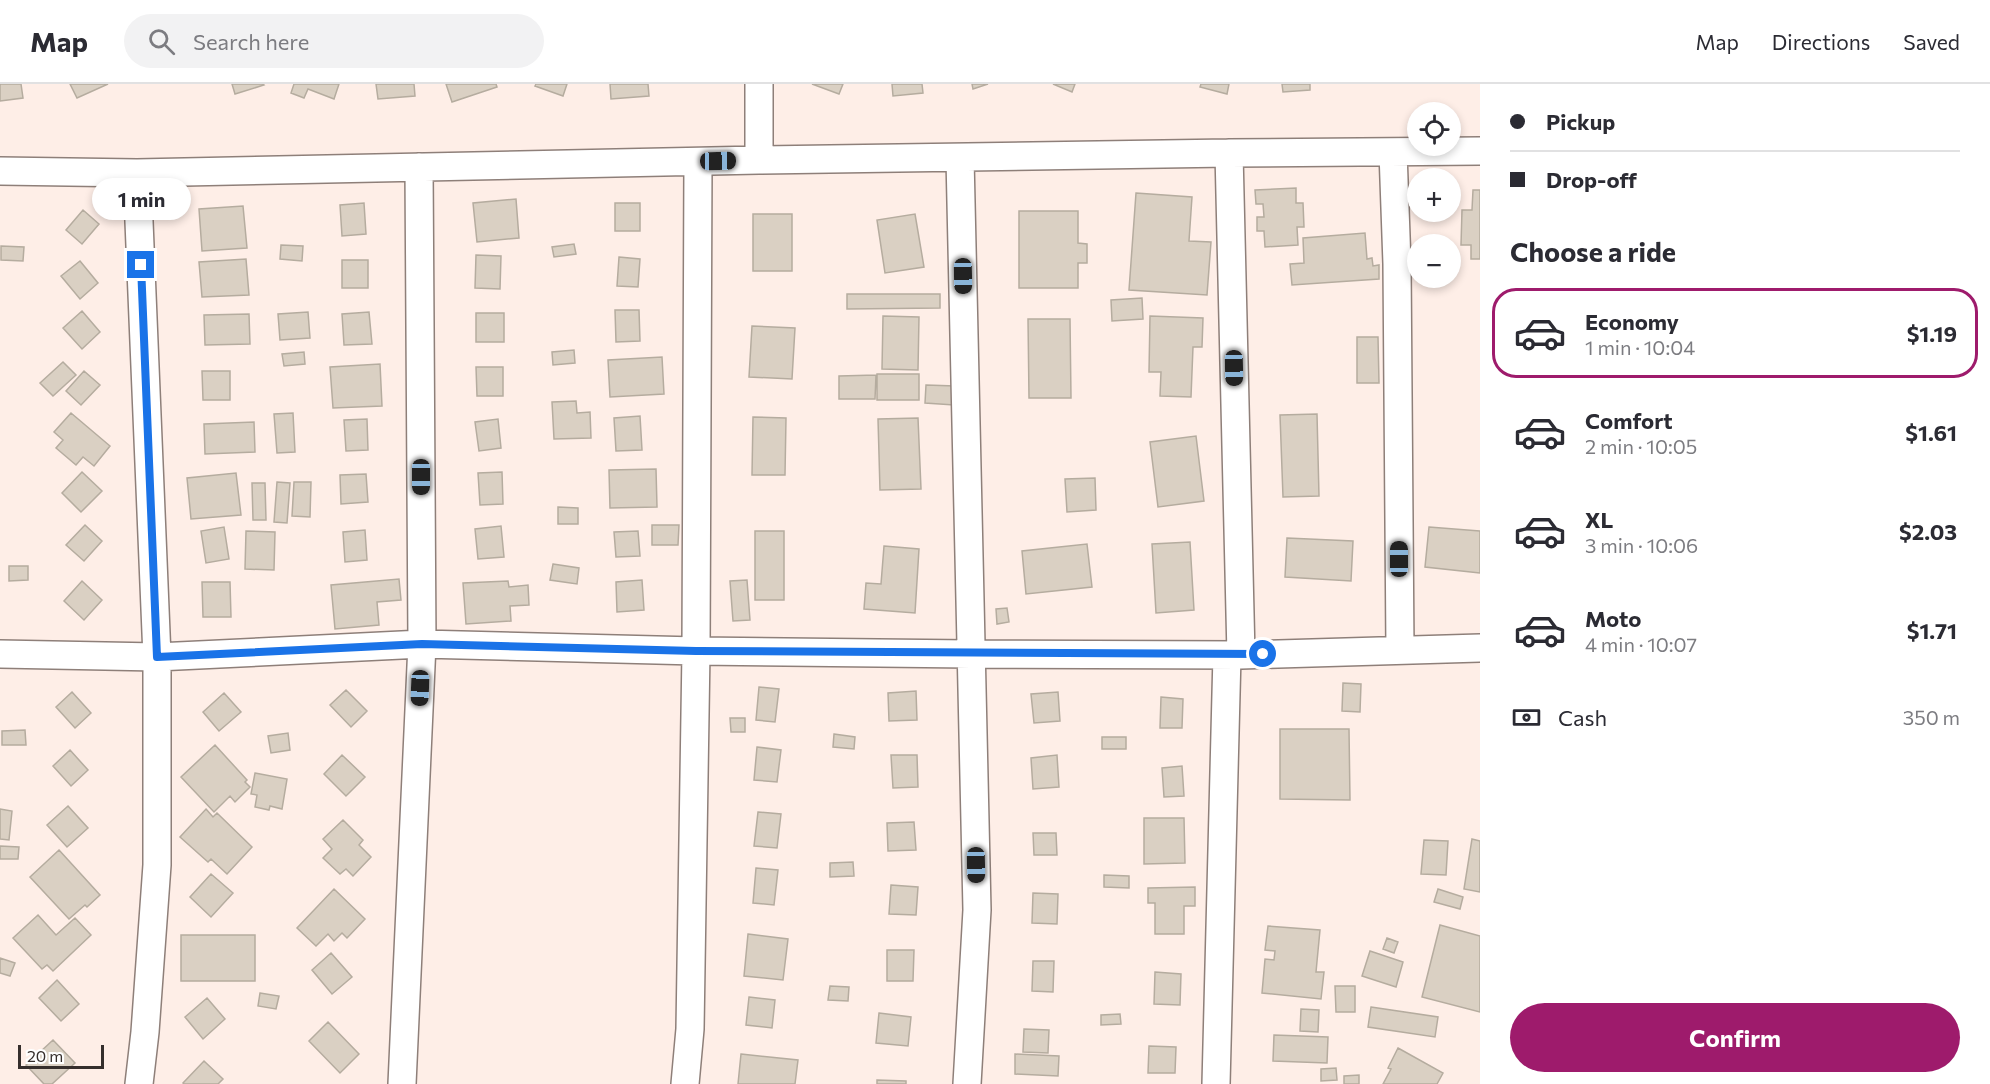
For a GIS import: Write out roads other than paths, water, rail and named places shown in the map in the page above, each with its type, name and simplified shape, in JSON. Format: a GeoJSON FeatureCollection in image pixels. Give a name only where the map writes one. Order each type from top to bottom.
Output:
{"type":"FeatureCollection","features":[{"type":"Feature","properties":{"kind":"street"},"geometry":{"type":"LineString","coordinates":[[759,84],[759,160]]}},
{"type":"Feature","properties":{"kind":"street"},"geometry":{"type":"LineString","coordinates":[[0,171],[137,173],[759,160],[1480,151]]}},
{"type":"Feature","properties":{"kind":"street"},"geometry":{"type":"LineString","coordinates":[[1394,152],[1400,650]]}},
{"type":"Feature","properties":{"kind":"street"},"geometry":{"type":"LineString","coordinates":[[1216,1084],[1234,655],[1229,153]]}},
{"type":"Feature","properties":{"kind":"street"},"geometry":{"type":"LineString","coordinates":[[960,158],[977,910],[967,1084]]}},
{"type":"Feature","properties":{"kind":"street"},"geometry":{"type":"LineString","coordinates":[[685,1084],[690,1029],[696,651],[698,162]]}},
{"type":"Feature","properties":{"kind":"street"},"geometry":{"type":"LineString","coordinates":[[402,1084],[422,644],[419,167]]}},
{"type":"Feature","properties":{"kind":"street"},"geometry":{"type":"LineString","coordinates":[[137,173],[157,657],[157,865],[139,1084]]}},
{"type":"Feature","properties":{"kind":"street"},"geometry":{"type":"LineString","coordinates":[[0,654],[157,657],[422,644],[696,651],[1234,655],[1480,648]]}}]}
